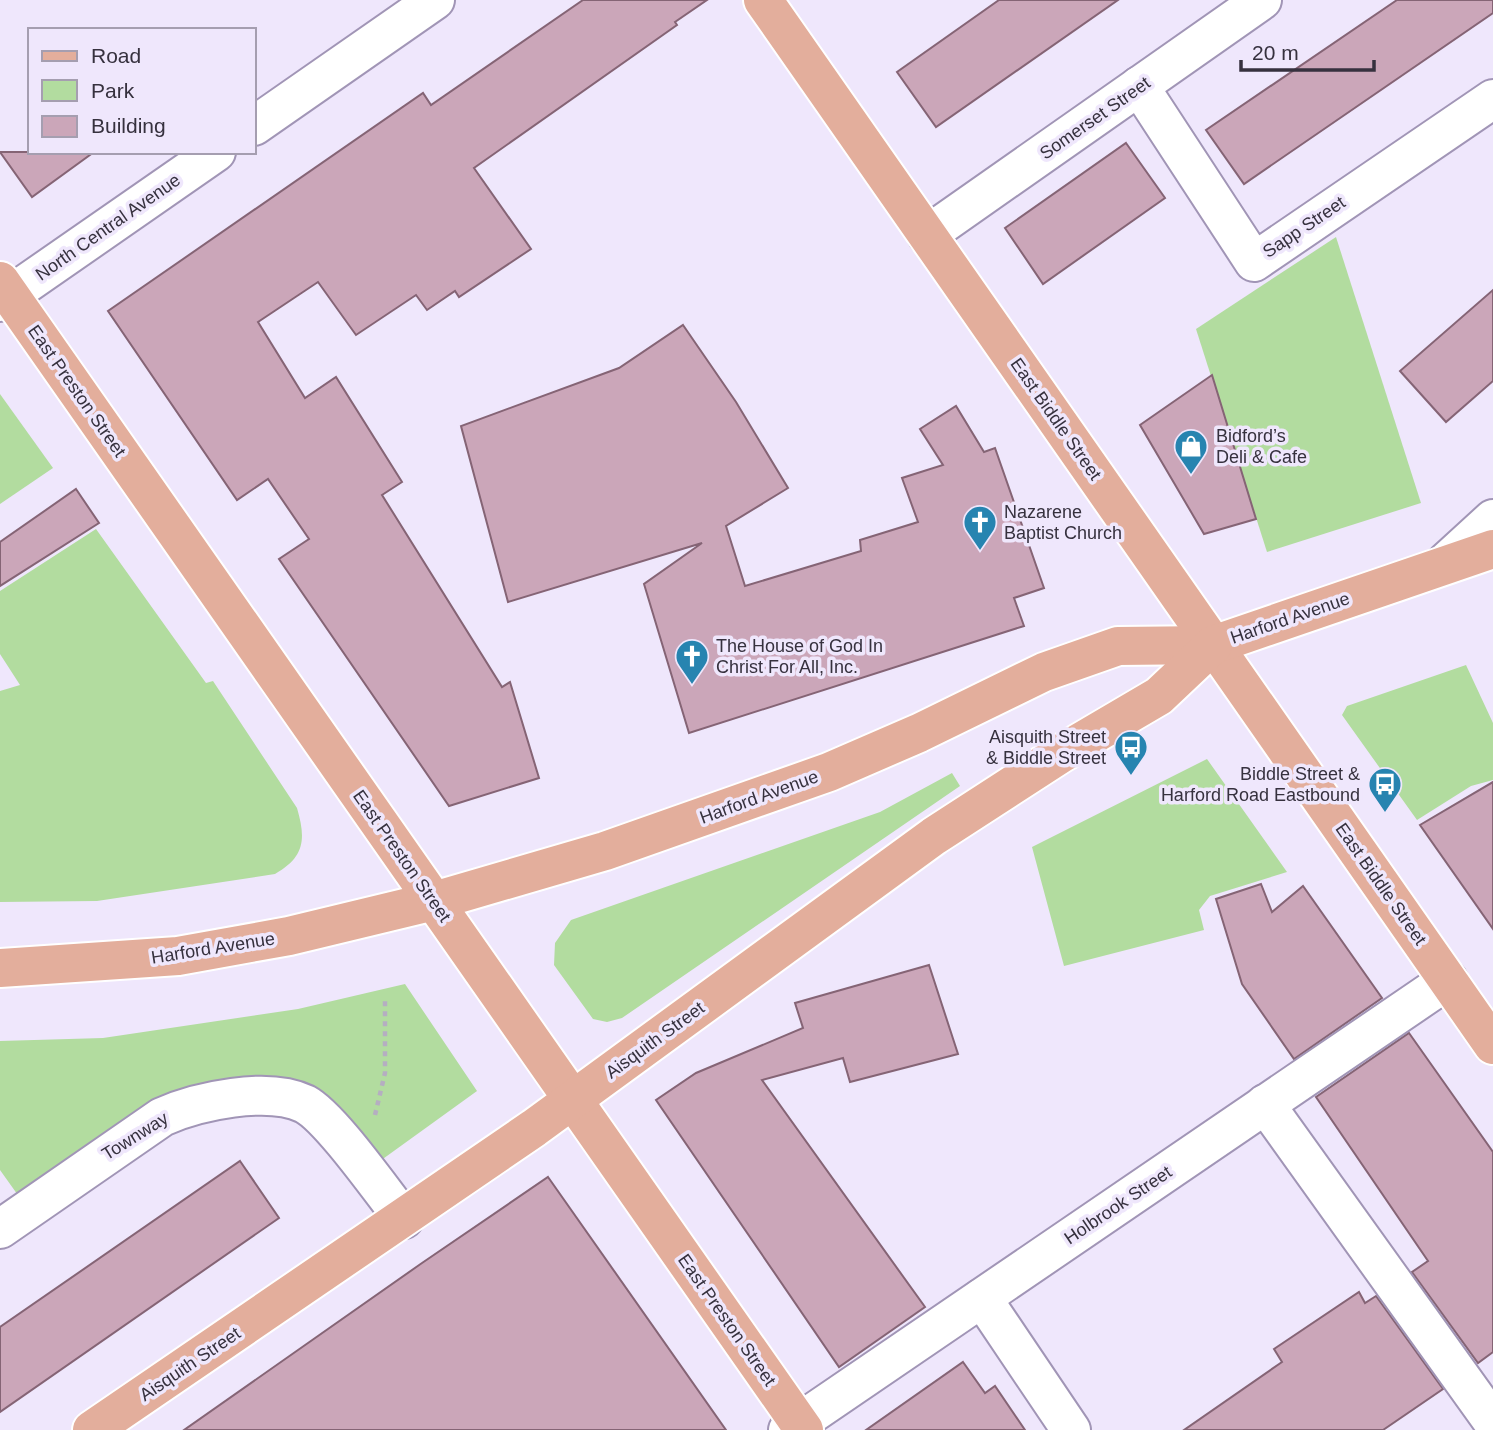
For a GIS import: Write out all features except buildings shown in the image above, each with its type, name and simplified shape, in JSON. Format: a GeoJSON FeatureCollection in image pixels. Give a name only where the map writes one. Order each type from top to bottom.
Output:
{"type":"FeatureCollection","features":[{"type":"Feature","properties":{"kind":"main road","name":"East Biddle Street"},"geometry":{"type":"LineString","coordinates":[[763,0],[1493,1045]]}},
{"type":"Feature","properties":{"kind":"main road","name":"East Preston Street"},"geometry":{"type":"LineString","coordinates":[[3,292],[434,901],[797,1428]]}},
{"type":"Feature","properties":{"kind":"main road","name":"Harford Avenue"},"geometry":{"type":"LineString","coordinates":[[0,968],[178,956],[289,936],[434,901],[605,851],[805,781],[919,733],[1044,672],[1118,646],[1213,645],[1446,562],[1493,549]]}},
{"type":"Feature","properties":{"kind":"main road","name":"Aisquith Street"},"geometry":{"type":"LineString","coordinates":[[92,1430],[404,1219],[573,1100],[934,836],[1001,791],[1158,696],[1213,645]]}},
{"type":"Feature","properties":{"kind":"street"},"geometry":{"type":"LineString","coordinates":[[256,125],[435,0]]}},
{"type":"Feature","properties":{"kind":"street","name":"Somerset Street"},"geometry":{"type":"LineString","coordinates":[[927,235],[1262,0]]}},
{"type":"Feature","properties":{"kind":"street","name":"Sapp Street"},"geometry":{"type":"LineString","coordinates":[[1139,86],[1254,262],[1493,99]]}},
{"type":"Feature","properties":{"kind":"street","name":"North Central Avenue"},"geometry":{"type":"LineString","coordinates":[[3,292],[213,154]]}},
{"type":"Feature","properties":{"kind":"street"},"geometry":{"type":"LineString","coordinates":[[1446,562],[1493,519]]}},
{"type":"Feature","properties":{"kind":"street","name":"Holbrook Street"},"geometry":{"type":"LineString","coordinates":[[797,1428],[1448,979]]}},
{"type":"Feature","properties":{"kind":"street","name":"Townway"},"geometry":{"type":"LineString","coordinates":[[0,1229],[162,1117],[188,1105],[223,1098],[269,1098],[304,1104],[325,1121],[404,1219]]}},
{"type":"Feature","properties":{"kind":"street"},"geometry":{"type":"LineString","coordinates":[[1265,1104],[1493,1422]]}},
{"type":"Feature","properties":{"kind":"street"},"geometry":{"type":"LineString","coordinates":[[982,1298],[1071,1430]]}},
{"type":"Feature","properties":{"kind":"path"},"geometry":{"type":"LineString","coordinates":[[372,1123],[385,1073],[385,997]]}},
{"type":"Feature","properties":{"kind":"green space"},"geometry":{"type":"Polygon","coordinates":[[[1336,237],[1421,503],[1267,552],[1196,329],[1336,237]]]}},
{"type":"Feature","properties":{"kind":"green space"},"geometry":{"type":"Polygon","coordinates":[[[0,394],[53,468],[0,504],[0,394]]]}},
{"type":"Feature","properties":{"kind":"green space"},"geometry":{"type":"Polygon","coordinates":[[[96,529],[206,683],[213,681],[297,808],[302,829],[301,846],[292,861],[275,874],[97,901],[0,902],[0,691],[20,685],[0,654],[0,591],[96,529]]]}},
{"type":"Feature","properties":{"kind":"green space"},"geometry":{"type":"Polygon","coordinates":[[[1466,665],[1493,723],[1493,780],[1471,786],[1417,820],[1342,715],[1347,706],[1466,665]]]}},
{"type":"Feature","properties":{"kind":"green space"},"geometry":{"type":"Polygon","coordinates":[[[1207,759],[1287,872],[1210,896],[1199,910],[1204,930],[1064,966],[1032,847],[1207,759]]]}},
{"type":"Feature","properties":{"kind":"green space"},"geometry":{"type":"Polygon","coordinates":[[[952,773],[960,786],[622,1018],[607,1022],[593,1019],[554,965],[555,943],[571,920],[880,812],[952,773]]]}},
{"type":"Feature","properties":{"kind":"green space"},"geometry":{"type":"Polygon","coordinates":[[[405,984],[477,1091],[380,1161],[224,1086],[20,1198],[0,1170],[0,1041],[103,1038],[298,1009],[405,984]]]}},
{"type":"Feature","properties":{"kind":"place","name":"Bidford’s Deli & Cafe"},"geometry":{"type":"Point","coordinates":[1191,476]}},
{"type":"Feature","properties":{"kind":"place","name":"Nazarene Baptist Church"},"geometry":{"type":"Point","coordinates":[980,552]}},
{"type":"Feature","properties":{"kind":"place","name":"The House of God In Christ For All, Inc."},"geometry":{"type":"Point","coordinates":[692,686]}},
{"type":"Feature","properties":{"kind":"place","name":"Aisquith Street & Biddle Street"},"geometry":{"type":"Point","coordinates":[1131,777]}},
{"type":"Feature","properties":{"kind":"place","name":"Biddle Street & Harford Road Eastbound"},"geometry":{"type":"Point","coordinates":[1385,814]}}]}
